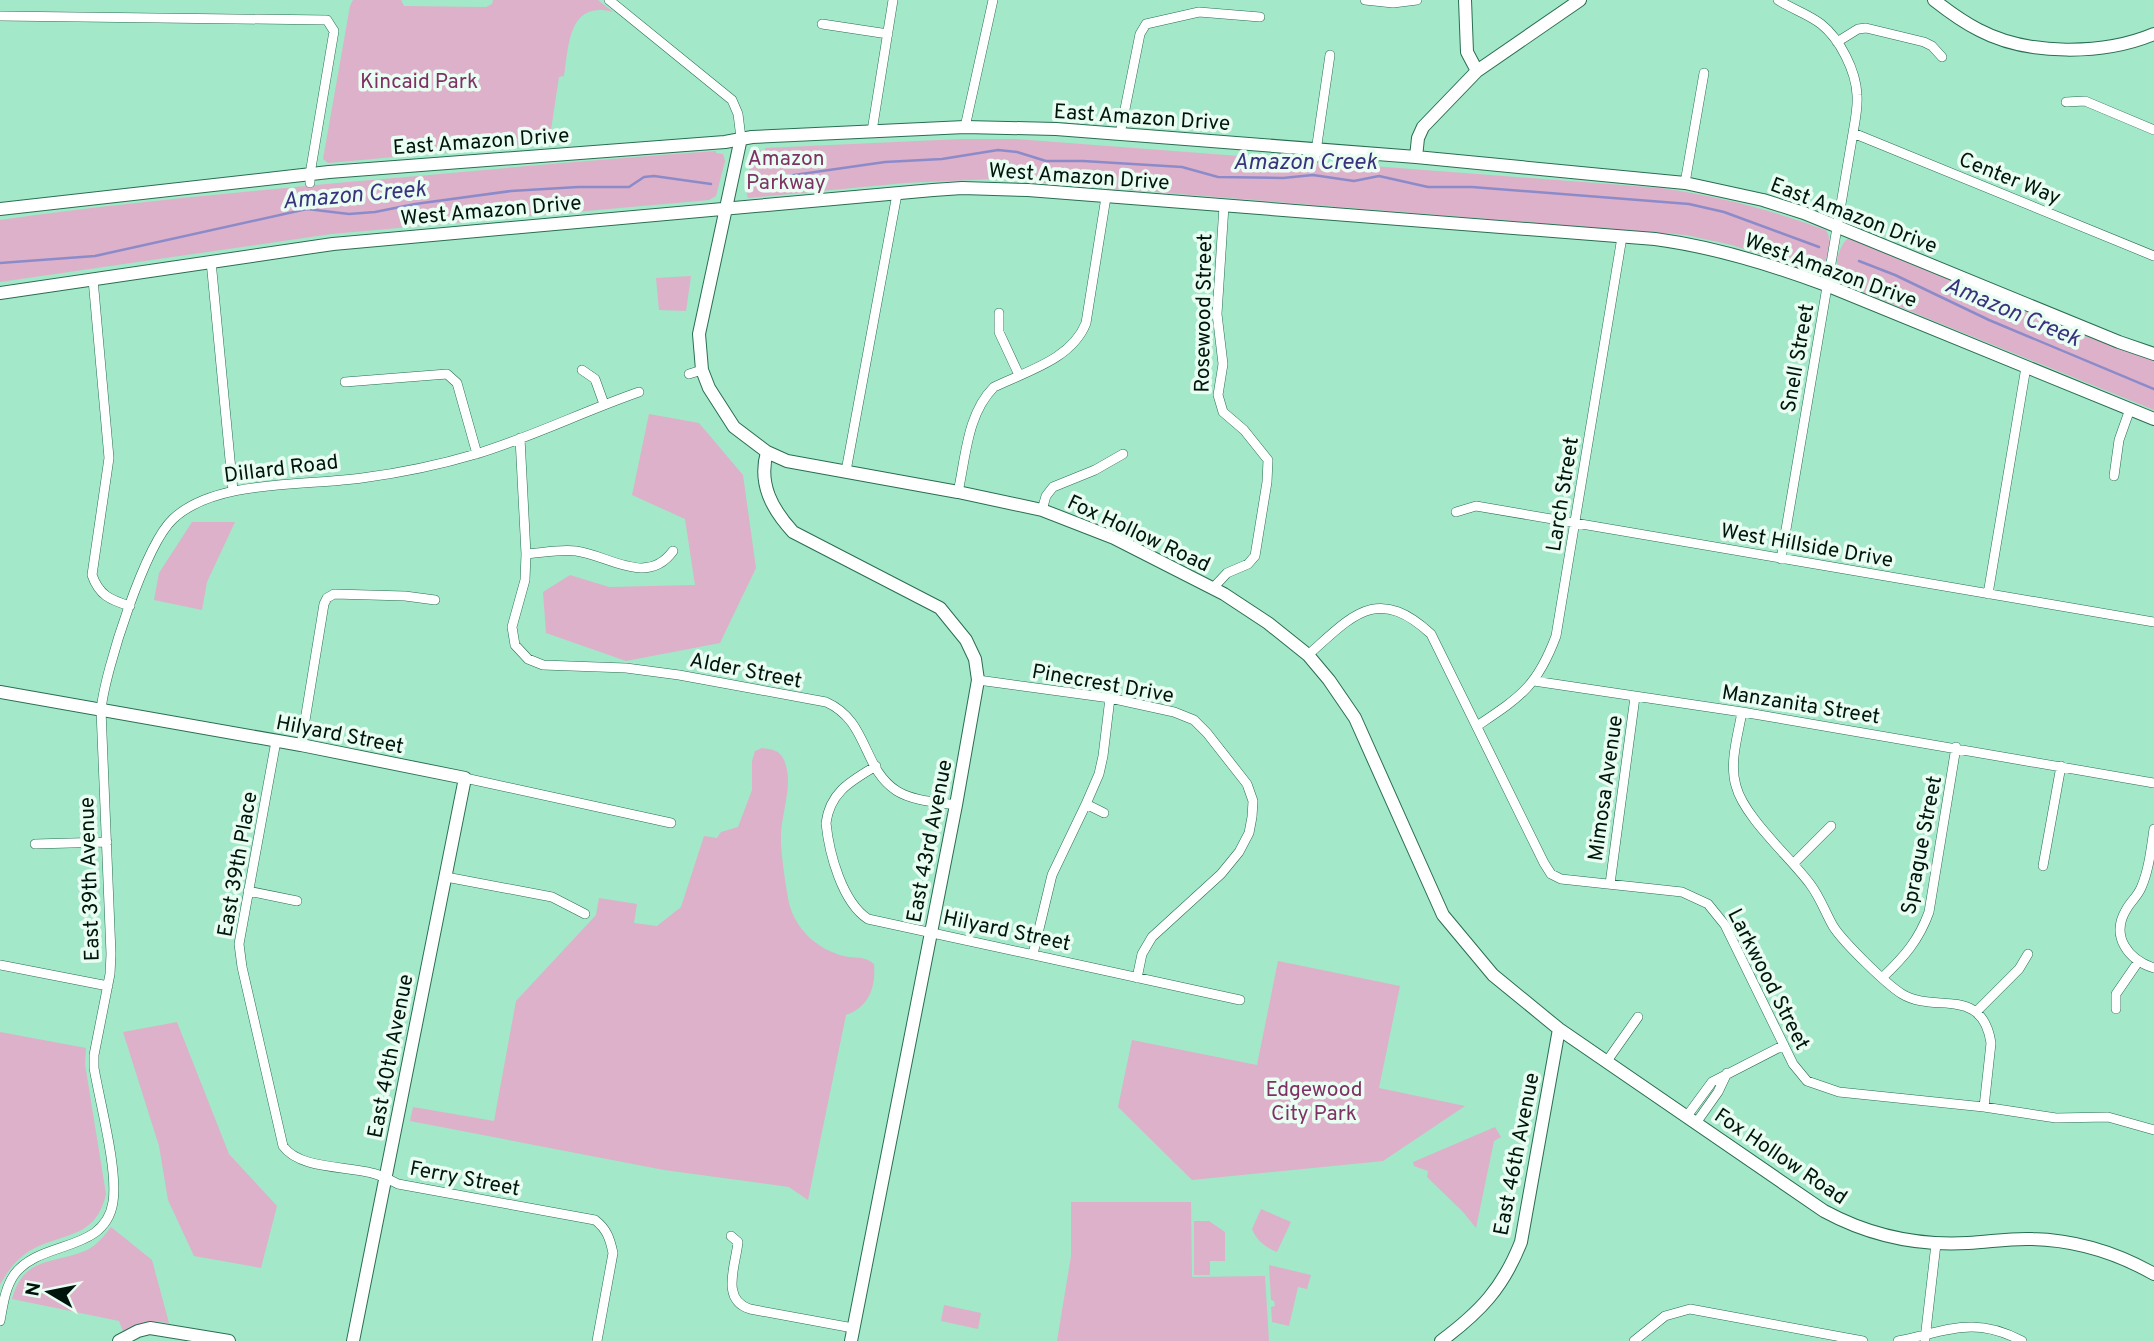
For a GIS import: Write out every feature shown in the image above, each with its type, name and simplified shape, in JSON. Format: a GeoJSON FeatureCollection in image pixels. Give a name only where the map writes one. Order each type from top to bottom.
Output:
{"type":"FeatureCollection","features":[{"type":"Feature","properties":{"kind":"street"},"geometry":{"type":"LineString","coordinates":[[609,0],[732,100],[737,108],[741,138]]}},
{"type":"Feature","properties":{"kind":"street"},"geometry":{"type":"LineString","coordinates":[[872,131],[893,0]]}},
{"type":"Feature","properties":{"kind":"street"},"geometry":{"type":"LineString","coordinates":[[965,127],[993,0]]}},
{"type":"Feature","properties":{"kind":"street"},"geometry":{"type":"LineString","coordinates":[[1365,0],[1393,4],[1417,0]]}},
{"type":"Feature","properties":{"kind":"street"},"geometry":{"type":"LineString","coordinates":[[1465,0],[1466,52],[1477,71]]}},
{"type":"Feature","properties":{"kind":"street"},"geometry":{"type":"LineString","coordinates":[[1416,158],[1418,138],[1423,127],[1477,71],[1580,0]]}},
{"type":"Feature","properties":{"kind":"street","name":"Snell Street"},"geometry":{"type":"LineString","coordinates":[[1779,0],[1808,15],[1823,26],[1837,42],[1856,82],[1857,103],[1781,559]]}},
{"type":"Feature","properties":{"kind":"street"},"geometry":{"type":"LineString","coordinates":[[1934,0],[1979,31],[2005,40],[2042,47],[2107,47],[2154,34]]}},
{"type":"Feature","properties":{"kind":"street"},"geometry":{"type":"LineString","coordinates":[[1120,134],[1140,34],[1146,24],[1199,12],[1260,17]]}},
{"type":"Feature","properties":{"kind":"street"},"geometry":{"type":"LineString","coordinates":[[0,16],[323,19],[331,23],[334,32],[310,179]]}},
{"type":"Feature","properties":{"kind":"street"},"geometry":{"type":"LineString","coordinates":[[821,24],[888,34]]}},
{"type":"Feature","properties":{"kind":"street"},"geometry":{"type":"LineString","coordinates":[[1837,42],[1858,29],[1866,28],[1924,42],[1942,57]]}},
{"type":"Feature","properties":{"kind":"street"},"geometry":{"type":"LineString","coordinates":[[1316,154],[1330,55]]}},
{"type":"Feature","properties":{"kind":"street"},"geometry":{"type":"LineString","coordinates":[[1685,183],[1704,73]]}},
{"type":"Feature","properties":{"kind":"street"},"geometry":{"type":"LineString","coordinates":[[2066,102],[2085,101],[2154,130]]}},
{"type":"Feature","properties":{"kind":"street","name":"East Amazon Drive"},"geometry":{"type":"LineString","coordinates":[[0,209],[725,142],[741,138],[965,127],[1120,134],[1316,154],[1416,158],[1685,183],[1763,200],[1837,226],[2154,354]]}},
{"type":"Feature","properties":{"kind":"street","name":"Center Way"},"geometry":{"type":"LineString","coordinates":[[1853,133],[2154,256]]}},
{"type":"Feature","properties":{"kind":"street","name":"Fox Hollow Road"},"geometry":{"type":"LineString","coordinates":[[741,138],[700,325],[696,372],[734,427],[767,452],[787,461],[1042,510],[1114,538],[1213,588],[1268,623],[1308,655],[1355,718],[1443,915],[1493,975],[1559,1029],[1803,1198],[1843,1221],[1901,1241],[1936,1244],[2032,1239],[2059,1241],[2113,1254],[2154,1274]]}},
{"type":"Feature","properties":{"kind":"street","name":"West Amazon Drive"},"geometry":{"type":"LineString","coordinates":[[0,293],[333,244],[425,234],[962,188],[1028,190],[1622,237],[1714,248],[1773,265],[1826,285],[2154,419]]}},
{"type":"Feature","properties":{"kind":"street"},"geometry":{"type":"LineString","coordinates":[[846,471],[897,194]]}},
{"type":"Feature","properties":{"kind":"street"},"geometry":{"type":"LineString","coordinates":[[958,492],[978,407],[995,387],[1061,354],[1080,337],[1086,323],[1106,197]]}},
{"type":"Feature","properties":{"kind":"street","name":"Rosewood Street"},"geometry":{"type":"LineString","coordinates":[[1213,588],[1227,573],[1248,564],[1255,555],[1269,473],[1265,455],[1244,430],[1223,412],[1219,402],[1223,356],[1217,314],[1224,206]]}},
{"type":"Feature","properties":{"kind":"street","name":"Larch Street"},"geometry":{"type":"LineString","coordinates":[[1477,726],[1510,704],[1534,681],[1556,636],[1622,237]]}},
{"type":"Feature","properties":{"kind":"street"},"geometry":{"type":"LineString","coordinates":[[211,261],[233,491]]}},
{"type":"Feature","properties":{"kind":"street"},"geometry":{"type":"LineString","coordinates":[[93,279],[109,458],[92,575],[104,596],[130,606]]}},
{"type":"Feature","properties":{"kind":"street"},"geometry":{"type":"LineString","coordinates":[[999,313],[999,332],[1019,375]]}},
{"type":"Feature","properties":{"kind":"street"},"geometry":{"type":"LineString","coordinates":[[1988,594],[2026,367]]}},
{"type":"Feature","properties":{"kind":"street"},"geometry":{"type":"LineString","coordinates":[[582,370],[595,379],[604,404]]}},
{"type":"Feature","properties":{"kind":"street"},"geometry":{"type":"LineString","coordinates":[[345,382],[447,374],[457,383],[477,454]]}},
{"type":"Feature","properties":{"kind":"street","name":"Dillard Road"},"geometry":{"type":"LineString","coordinates":[[101,710],[106,679],[130,606],[154,548],[173,519],[199,503],[233,491],[363,478],[444,463],[477,454],[639,392]]}},
{"type":"Feature","properties":{"kind":"street"},"geometry":{"type":"LineString","coordinates":[[2114,476],[2119,440],[2130,410]]}},
{"type":"Feature","properties":{"kind":"street"},"geometry":{"type":"LineString","coordinates":[[520,438],[526,554],[579,551],[615,564],[646,568],[663,562],[673,551]]}},
{"type":"Feature","properties":{"kind":"street","name":"East 43rd Avenue"},"geometry":{"type":"LineString","coordinates":[[767,452],[764,474],[769,498],[778,515],[793,532],[940,608],[966,640],[975,659],[978,680],[852,1334]]}},
{"type":"Feature","properties":{"kind":"street"},"geometry":{"type":"LineString","coordinates":[[1042,510],[1046,496],[1053,487],[1096,470],[1123,454]]}},
{"type":"Feature","properties":{"kind":"street","name":"West Hillside Drive"},"geometry":{"type":"LineString","coordinates":[[1456,512],[1476,506],[2154,622]]}},
{"type":"Feature","properties":{"kind":"street","name":"Alder Street"},"geometry":{"type":"LineString","coordinates":[[526,554],[524,589],[513,619],[515,645],[527,659],[535,663],[565,667],[625,668],[679,675],[825,702],[839,708],[852,721],[885,781],[902,794],[956,805]]}},
{"type":"Feature","properties":{"kind":"street"},"geometry":{"type":"LineString","coordinates":[[301,745],[325,600],[334,594],[405,596],[435,600]]}},
{"type":"Feature","properties":{"kind":"street","name":"Larkwood Street"},"geometry":{"type":"LineString","coordinates":[[1308,655],[1361,611],[1378,608],[1398,611],[1415,619],[1431,634],[1551,874],[1561,879],[1682,892],[1700,899],[1714,910],[1784,1045],[1807,1081],[1826,1089],[2056,1118],[2108,1117],[2154,1130]]}},
{"type":"Feature","properties":{"kind":"street","name":"Pinecrest Drive"},"geometry":{"type":"LineString","coordinates":[[978,680],[1110,698],[1174,712],[1194,720],[1247,783],[1253,801],[1249,833],[1239,852],[1221,874],[1152,937],[1142,954],[1137,978]]}},
{"type":"Feature","properties":{"kind":"street","name":"Manzanita Street"},"geometry":{"type":"LineString","coordinates":[[1534,681],[1956,747],[2154,783]]}},
{"type":"Feature","properties":{"kind":"street","name":"Hilyard Street"},"geometry":{"type":"LineString","coordinates":[[0,692],[301,745],[671,823]]}},
{"type":"Feature","properties":{"kind":"street","name":"Mimosa Avenue"},"geometry":{"type":"LineString","coordinates":[[1610,884],[1635,697]]}},
{"type":"Feature","properties":{"kind":"street"},"geometry":{"type":"LineString","coordinates":[[1033,954],[1052,875],[1086,804],[1101,765],[1110,698]]}},
{"type":"Feature","properties":{"kind":"street","name":"East 39th Avenue"},"geometry":{"type":"LineString","coordinates":[[0,1321],[8,1285],[24,1264],[37,1256],[88,1238],[107,1219],[113,1205],[111,1166],[94,1069],[94,1055],[107,986],[111,922],[101,710]]}},
{"type":"Feature","properties":{"kind":"street"},"geometry":{"type":"LineString","coordinates":[[1742,712],[1734,763],[1736,788],[1753,817],[1816,892],[1839,935],[1884,977],[1905,995],[1966,1006],[1976,1012],[1986,1026],[1991,1043],[1984,1107]]}},
{"type":"Feature","properties":{"kind":"street","name":"East 39th Place"},"geometry":{"type":"LineString","coordinates":[[276,741],[241,930],[240,956],[280,1137],[289,1155]]}},
{"type":"Feature","properties":{"kind":"street","name":"Sprague Street"},"geometry":{"type":"LineString","coordinates":[[1884,977],[1909,951],[1929,912],[1956,747]]}},
{"type":"Feature","properties":{"kind":"street","name":"Hilyard Street"},"geometry":{"type":"LineString","coordinates":[[876,766],[840,790],[827,811],[827,834],[843,886],[852,905],[868,919],[1240,1000]]}},
{"type":"Feature","properties":{"kind":"street"},"geometry":{"type":"LineString","coordinates":[[2043,866],[2061,766]]}},
{"type":"Feature","properties":{"kind":"street","name":"East 40th Avenue"},"geometry":{"type":"LineString","coordinates":[[353,1341],[465,778]]}},
{"type":"Feature","properties":{"kind":"street"},"geometry":{"type":"LineString","coordinates":[[1086,804],[1104,813]]}},
{"type":"Feature","properties":{"kind":"street"},"geometry":{"type":"LineString","coordinates":[[1794,863],[1831,826]]}},
{"type":"Feature","properties":{"kind":"street"},"geometry":{"type":"LineString","coordinates":[[2154,830],[2144,881],[2137,896],[2125,911],[2120,927],[2126,951],[2138,962],[2154,968]]}},
{"type":"Feature","properties":{"kind":"street"},"geometry":{"type":"LineString","coordinates":[[35,844],[107,842]]}},
{"type":"Feature","properties":{"kind":"street"},"geometry":{"type":"LineString","coordinates":[[446,877],[552,897],[585,914]]}},
{"type":"Feature","properties":{"kind":"street"},"geometry":{"type":"LineString","coordinates":[[248,891],[297,901]]}},
{"type":"Feature","properties":{"kind":"street"},"geometry":{"type":"LineString","coordinates":[[1976,1012],[2019,969],[2028,954]]}},
{"type":"Feature","properties":{"kind":"street"},"geometry":{"type":"LineString","coordinates":[[2116,1009],[2118,991],[2138,962]]}},
{"type":"Feature","properties":{"kind":"street"},"geometry":{"type":"LineString","coordinates":[[0,965],[107,986]]}},
{"type":"Feature","properties":{"kind":"street"},"geometry":{"type":"LineString","coordinates":[[1606,1061],[1638,1017]]}},
{"type":"Feature","properties":{"kind":"street","name":"East 46th Avenue"},"geometry":{"type":"LineString","coordinates":[[1441,1341],[1486,1303],[1505,1277],[1517,1251],[1526,1219],[1559,1029]]}},
{"type":"Feature","properties":{"kind":"street"},"geometry":{"type":"LineString","coordinates":[[1692,1119],[1712,1082],[1784,1045]]}},
{"type":"Feature","properties":{"kind":"street","name":"Ferry Street"},"geometry":{"type":"LineString","coordinates":[[289,1155],[303,1161],[375,1173],[398,1184],[595,1220],[604,1227],[613,1253],[597,1341]]}},
{"type":"Feature","properties":{"kind":"street"},"geometry":{"type":"LineString","coordinates":[[731,1236],[738,1242],[731,1288],[739,1305],[852,1334]]}},
{"type":"Feature","properties":{"kind":"street"},"geometry":{"type":"LineString","coordinates":[[1925,1338],[1936,1244]]}},
{"type":"Feature","properties":{"kind":"street"},"geometry":{"type":"LineString","coordinates":[[1634,1341],[1665,1316],[1690,1309],[1863,1341]]}},
{"type":"Feature","properties":{"kind":"street"},"geometry":{"type":"LineString","coordinates":[[1898,1341],[1925,1338],[1955,1327],[1974,1326],[1990,1328],[2022,1341]]}},
{"type":"Feature","properties":{"kind":"street"},"geometry":{"type":"LineString","coordinates":[[119,1341],[150,1328],[229,1341]]}},
{"type":"Feature","properties":{"kind":"street"},"geometry":{"type":"LineString","coordinates":[[1805,1341],[1808,1331]]}},
{"type":"Feature","properties":{"kind":"green space","name":"Kincaid Park"},"geometry":{"type":"Polygon","coordinates":[[[353,0],[401,0],[404,6],[486,7],[492,4],[493,0],[598,0],[613,12],[598,10],[587,13],[579,19],[574,28],[564,76],[559,77],[549,143],[328,163],[323,159],[353,0]]]}},
{"type":"Feature","properties":{"kind":"green space","name":"Amazon Parkway"},"geometry":{"type":"Polygon","coordinates":[[[1015,139],[1661,188],[1745,204],[1826,230],[1828,250],[1822,270],[1815,273],[1732,245],[1686,235],[993,179],[904,183],[748,198],[745,187],[753,152],[765,148],[1015,139]]]}},
{"type":"Feature","properties":{"kind":"green space","name":"Amazon Parkway"},"geometry":{"type":"Polygon","coordinates":[[[716,151],[723,154],[725,161],[716,196],[709,200],[331,234],[0,282],[0,220],[126,204],[337,183],[716,151]]]}},
{"type":"Feature","properties":{"kind":"green space"},"geometry":{"type":"Polygon","coordinates":[[[1847,239],[2079,334],[2154,360],[2154,410],[1843,284],[1838,274],[1837,262],[1840,249],[1847,239]]]}},
{"type":"Feature","properties":{"kind":"green space"},"geometry":{"type":"Polygon","coordinates":[[[691,276],[686,311],[659,310],[656,278],[691,276]]]}},
{"type":"Feature","properties":{"kind":"green space"},"geometry":{"type":"Polygon","coordinates":[[[649,414],[699,423],[743,475],[756,568],[720,643],[626,661],[546,633],[543,592],[570,575],[609,587],[695,585],[685,519],[632,495],[649,414]]]}},
{"type":"Feature","properties":{"kind":"green space"},"geometry":{"type":"Polygon","coordinates":[[[192,522],[235,522],[207,582],[202,610],[154,600],[159,573],[192,522]]]}},
{"type":"Feature","properties":{"kind":"green space"},"geometry":{"type":"Polygon","coordinates":[[[762,748],[778,752],[787,769],[788,787],[781,850],[789,903],[797,923],[811,939],[828,950],[865,959],[874,964],[874,981],[869,995],[860,1007],[846,1015],[808,1200],[789,1187],[664,1170],[410,1121],[413,1107],[494,1121],[516,1001],[596,915],[599,898],[637,904],[634,923],[657,926],[681,907],[704,836],[717,838],[721,832],[738,827],[752,790],[752,761],[755,751],[762,748]]]}},
{"type":"Feature","properties":{"kind":"green space","name":"Edgewood City Park"},"geometry":{"type":"Polygon","coordinates":[[[1278,961],[1400,986],[1379,1088],[1465,1106],[1383,1161],[1192,1180],[1118,1107],[1132,1040],[1257,1065],[1278,961]]]}},
{"type":"Feature","properties":{"kind":"green space"},"geometry":{"type":"Polygon","coordinates":[[[177,1022],[229,1154],[277,1206],[261,1268],[194,1256],[168,1200],[159,1146],[123,1032],[177,1022]]]}},
{"type":"Feature","properties":{"kind":"green space"},"geometry":{"type":"Polygon","coordinates":[[[0,1032],[86,1048],[85,1064],[106,1194],[95,1219],[87,1226],[28,1252],[14,1264],[0,1285],[0,1032]]]}},
{"type":"Feature","properties":{"kind":"green space"},"geometry":{"type":"Polygon","coordinates":[[[1495,1127],[1501,1137],[1494,1141],[1476,1228],[1427,1177],[1428,1171],[1414,1166],[1413,1162],[1495,1127]]]}},
{"type":"Feature","properties":{"kind":"green space"},"geometry":{"type":"Polygon","coordinates":[[[1071,1202],[1191,1202],[1192,1277],[1265,1276],[1269,1341],[1057,1341],[1071,1256],[1071,1202]]]}},
{"type":"Feature","properties":{"kind":"green space"},"geometry":{"type":"Polygon","coordinates":[[[1261,1209],[1291,1222],[1277,1252],[1262,1243],[1252,1229],[1261,1209]]]}},
{"type":"Feature","properties":{"kind":"green space"},"geometry":{"type":"Polygon","coordinates":[[[1194,1221],[1209,1221],[1225,1232],[1225,1261],[1210,1261],[1210,1275],[1194,1275],[1194,1221]]]}},
{"type":"Feature","properties":{"kind":"green space"},"geometry":{"type":"Polygon","coordinates":[[[111,1227],[152,1260],[169,1323],[152,1321],[123,1331],[119,1321],[12,1299],[17,1285],[32,1268],[87,1250],[111,1227]]]}},
{"type":"Feature","properties":{"kind":"green space"},"geometry":{"type":"Polygon","coordinates":[[[1269,1265],[1311,1275],[1307,1289],[1298,1287],[1289,1326],[1272,1322],[1271,1307],[1275,1306],[1271,1300],[1269,1265]]]}},
{"type":"Feature","properties":{"kind":"green space"},"geometry":{"type":"Polygon","coordinates":[[[944,1305],[981,1313],[978,1329],[941,1321],[944,1305]]]}},
{"type":"Feature","properties":{"kind":"waterway","name":"Amazon Creek"},"geometry":{"type":"LineString","coordinates":[[787,176],[998,150],[1017,152],[1046,161],[1182,167],[1218,177],[1283,178],[1313,175],[1354,181],[1379,176],[1428,187],[1472,187],[1689,204],[1724,212],[1819,247]]}},
{"type":"Feature","properties":{"kind":"waterway","name":"Amazon Creek"},"geometry":{"type":"LineString","coordinates":[[0,263],[95,256],[307,209],[349,214],[375,212],[511,191],[629,187],[644,177],[654,176],[711,184]]}},
{"type":"Feature","properties":{"kind":"waterway","name":"Amazon Creek"},"geometry":{"type":"LineString","coordinates":[[1859,261],[1895,275],[1989,320],[2154,389]]}}]}
